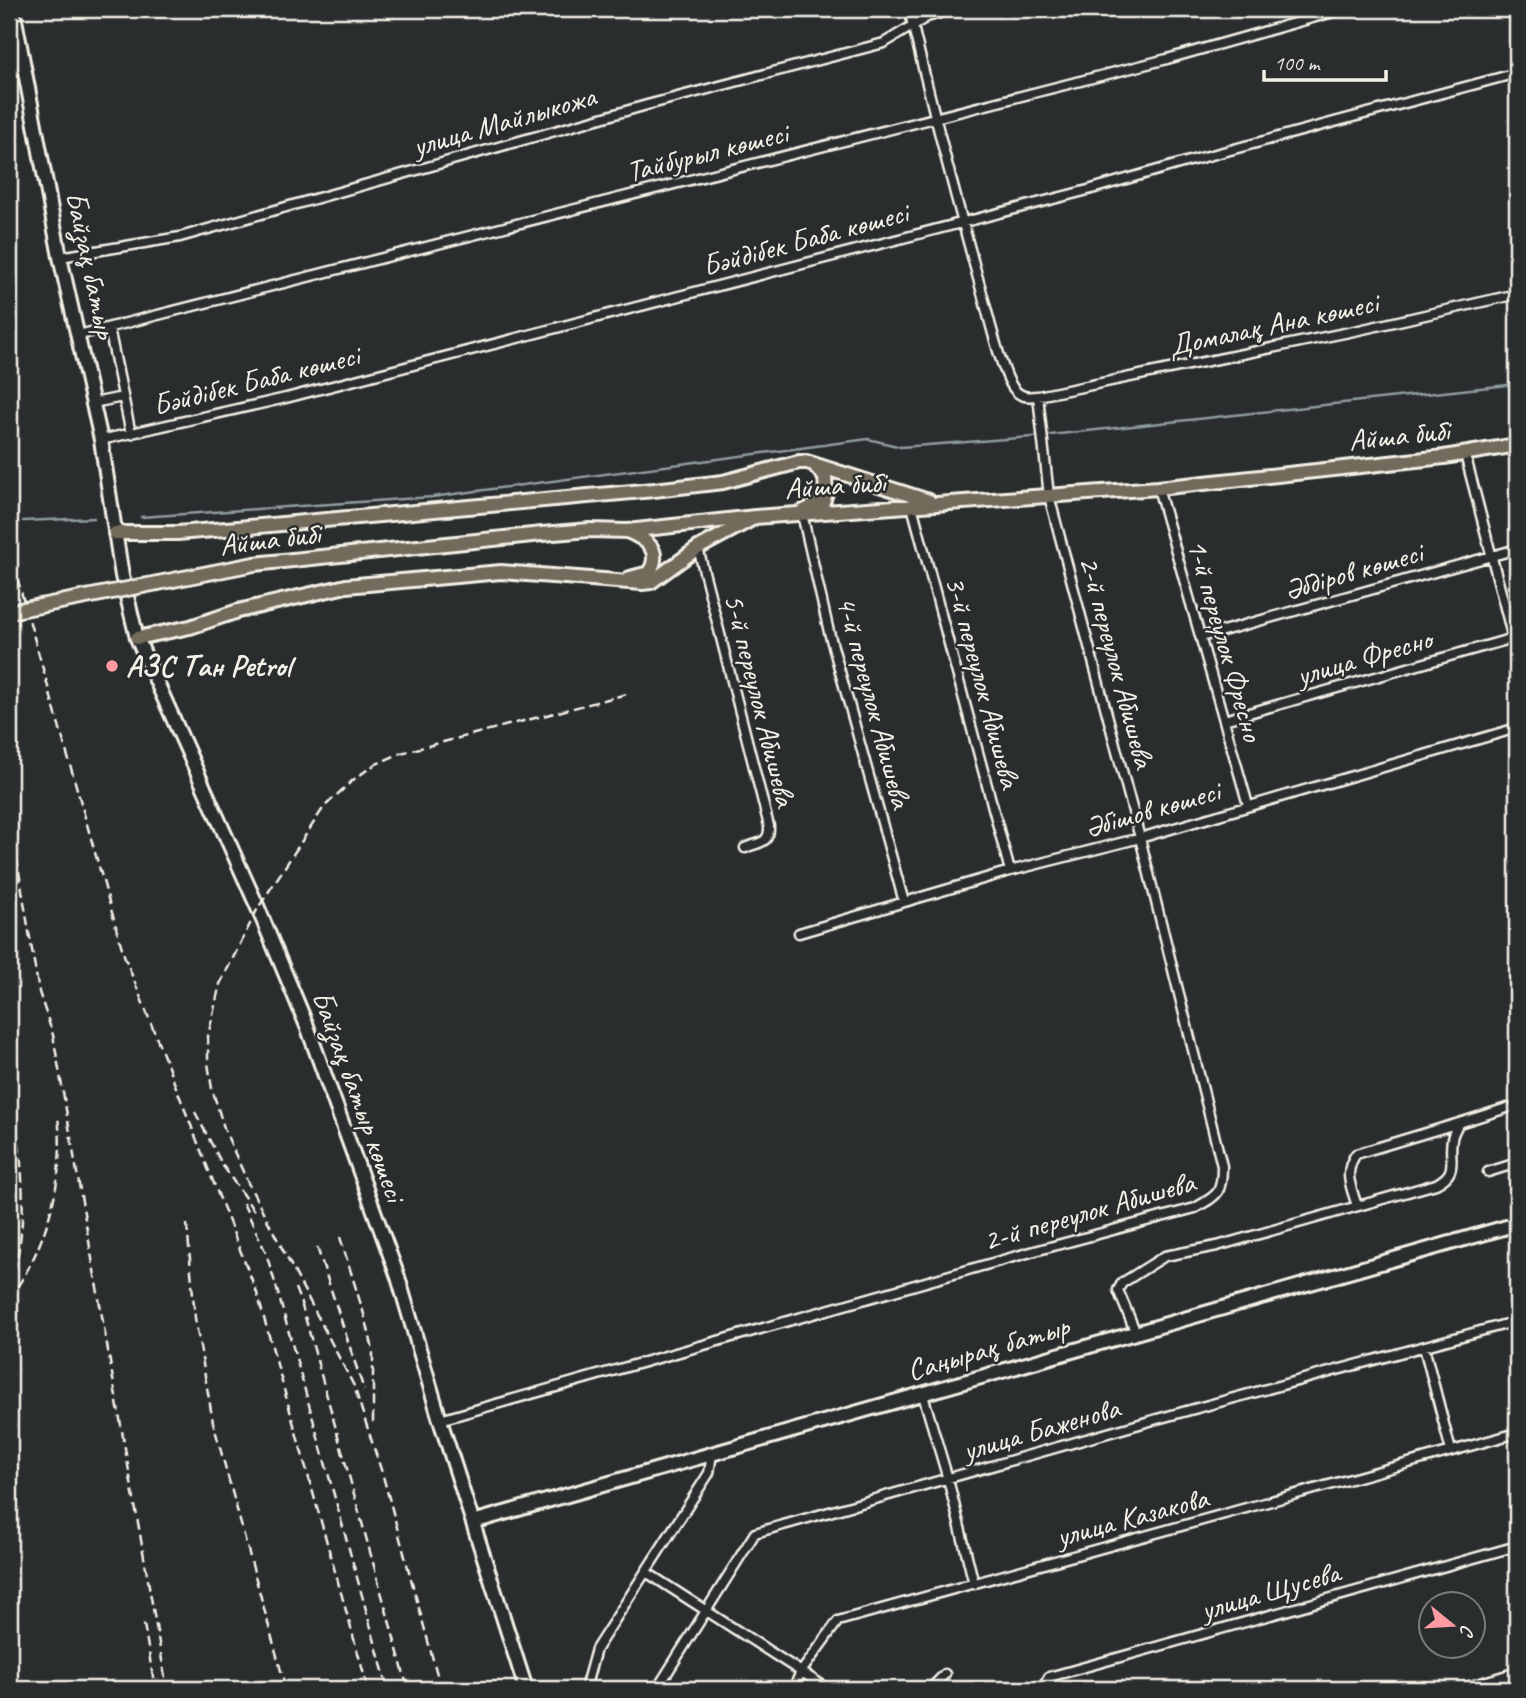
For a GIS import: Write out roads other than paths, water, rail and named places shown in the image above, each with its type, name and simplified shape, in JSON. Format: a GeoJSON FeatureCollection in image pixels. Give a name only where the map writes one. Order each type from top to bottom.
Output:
{"type":"FeatureCollection","features":[{"type":"Feature","properties":{"kind":"main road","name":"Айша бибі"},"geometry":{"type":"LineString","coordinates":[[9,612],[254,564],[589,530],[627,531],[755,517],[1158,488],[1465,454],[1517,445]]}},
{"type":"Feature","properties":{"kind":"main road"},"geometry":{"type":"LineString","coordinates":[[798,514],[823,502],[826,492],[825,477],[821,470],[807,462]]}},
{"type":"Feature","properties":{"kind":"main road"},"geometry":{"type":"LineString","coordinates":[[115,533],[189,532],[654,490],[723,482],[759,474],[776,467],[807,462],[936,503]]}},
{"type":"Feature","properties":{"kind":"main road"},"geometry":{"type":"LineString","coordinates":[[137,638],[190,627],[239,611],[346,586],[501,572],[651,582],[698,548],[755,517]]}},
{"type":"Feature","properties":{"kind":"main road"},"geometry":{"type":"LineString","coordinates":[[616,581],[649,573],[653,565],[651,547],[646,539],[627,531]]}},
{"type":"Feature","properties":{"kind":"street","name":"Байзақ батыр"},"geometry":{"type":"LineString","coordinates":[[13,9],[61,257],[102,440],[115,533]]}},
{"type":"Feature","properties":{"kind":"street"},"geometry":{"type":"LineString","coordinates":[[909,9],[994,337],[1015,391],[1027,398],[1038,396]]}},
{"type":"Feature","properties":{"kind":"street","name":"улица Майлыкожа"},"geometry":{"type":"LineString","coordinates":[[61,257],[180,237],[647,105],[884,43],[927,18],[953,9]]}},
{"type":"Feature","properties":{"kind":"street","name":"Тайбурыл көшесі"},"geometry":{"type":"LineString","coordinates":[[79,335],[1167,59],[1344,9]]}},
{"type":"Feature","properties":{"kind":"street","name":"Бәйдібек Баба көшесі"},"geometry":{"type":"LineString","coordinates":[[102,440],[286,398],[1088,190],[1517,73]]}},
{"type":"Feature","properties":{"kind":"street","name":"Домалақ Ана көшесі"},"geometry":{"type":"LineString","coordinates":[[1038,396],[1359,330],[1517,294]]}},
{"type":"Feature","properties":{"kind":"street"},"geometry":{"type":"LineString","coordinates":[[110,328],[131,434]]}},
{"type":"Feature","properties":{"kind":"street","name":"2-й переулок Абишева"},"geometry":{"type":"LineString","coordinates":[[440,1420],[1195,1208],[1218,1194],[1222,1184],[1222,1166],[1140,838],[1049,496],[1038,396]]}},
{"type":"Feature","properties":{"kind":"street"},"geometry":{"type":"LineString","coordinates":[[93,403],[123,397]]}},
{"type":"Feature","properties":{"kind":"street"},"geometry":{"type":"LineString","coordinates":[[1465,454],[1517,654]]}},
{"type":"Feature","properties":{"kind":"street","name":"1-й переулок Фресно"},"geometry":{"type":"LineString","coordinates":[[1158,488],[1248,805]]}},
{"type":"Feature","properties":{"kind":"street","name":"3-й переулок Абишева"},"geometry":{"type":"LineString","coordinates":[[912,506],[1010,871]]}},
{"type":"Feature","properties":{"kind":"street","name":"4-й переулок Абишева"},"geometry":{"type":"LineString","coordinates":[[798,514],[904,902]]}},
{"type":"Feature","properties":{"kind":"street","name":"Байзақ батыр көшесі"},"geometry":{"type":"LineString","coordinates":[[115,533],[137,638],[258,908],[307,1026],[398,1277],[440,1420],[526,1689]]}},
{"type":"Feature","properties":{"kind":"street","name":"5-й переулок Абишева"},"geometry":{"type":"LineString","coordinates":[[698,548],[769,826],[770,836],[765,842],[745,848]]}},
{"type":"Feature","properties":{"kind":"street","name":"Әбдіров көшесі"},"geometry":{"type":"LineString","coordinates":[[1201,637],[1517,549]]}},
{"type":"Feature","properties":{"kind":"street","name":"улица Фресно"},"geometry":{"type":"LineString","coordinates":[[1224,720],[1515,638]]}},
{"type":"Feature","properties":{"kind":"street","name":"Әбішов көшесі"},"geometry":{"type":"LineString","coordinates":[[799,933],[1010,871],[1140,838],[1517,728]]}},
{"type":"Feature","properties":{"kind":"street"},"geometry":{"type":"LineString","coordinates":[[1357,1206],[1347,1174],[1356,1154],[1507,1108]]}},
{"type":"Feature","properties":{"kind":"street"},"geometry":{"type":"LineString","coordinates":[[1136,1333],[1119,1287],[1165,1256],[1217,1246],[1445,1180],[1450,1172],[1451,1139],[1459,1123]]}},
{"type":"Feature","properties":{"kind":"street"},"geometry":{"type":"LineString","coordinates":[[1488,1172],[1517,1163]]}},
{"type":"Feature","properties":{"kind":"street","name":"Саңырақ батыр"},"geometry":{"type":"LineString","coordinates":[[473,1522],[1517,1224]]}},
{"type":"Feature","properties":{"kind":"street","name":"улица Баженова"},"geometry":{"type":"LineString","coordinates":[[657,1689],[755,1533],[1517,1321]]}},
{"type":"Feature","properties":{"kind":"street"},"geometry":{"type":"LineString","coordinates":[[1423,1347],[1451,1451]]}},
{"type":"Feature","properties":{"kind":"street"},"geometry":{"type":"LineString","coordinates":[[923,1395],[948,1479],[974,1584]]}},
{"type":"Feature","properties":{"kind":"street","name":"улица Казакова"},"geometry":{"type":"LineString","coordinates":[[793,1689],[801,1672],[838,1621],[1517,1433]]}},
{"type":"Feature","properties":{"kind":"street"},"geometry":{"type":"LineString","coordinates":[[585,1689],[596,1650],[709,1473],[712,1454]]}},
{"type":"Feature","properties":{"kind":"street","name":"улица Щусева"},"geometry":{"type":"LineString","coordinates":[[1042,1689],[1049,1677],[1517,1546]]}},
{"type":"Feature","properties":{"kind":"street"},"geometry":{"type":"LineString","coordinates":[[646,1572],[828,1689]]}},
{"type":"Feature","properties":{"kind":"street"},"geometry":{"type":"LineString","coordinates":[[1461,1689],[1482,1687],[1517,1672]]}},
{"type":"Feature","properties":{"kind":"street"},"geometry":{"type":"LineString","coordinates":[[930,1689],[945,1674]]}},
{"type":"Feature","properties":{"kind":"waterway"},"geometry":{"type":"LineString","coordinates":[[141,517],[432,497],[868,439],[901,447],[1032,437],[1517,384]]}},
{"type":"Feature","properties":{"kind":"waterway"},"geometry":{"type":"LineString","coordinates":[[23,521],[94,518]]}},
{"type":"Feature","properties":{"kind":"railway"},"geometry":{"type":"LineString","coordinates":[[9,549],[124,955],[257,1293],[368,1689]]}},
{"type":"Feature","properties":{"kind":"railway"},"geometry":{"type":"LineString","coordinates":[[441,1689],[383,1476],[354,1386],[248,1183],[225,1131],[212,1089],[208,1036],[220,984],[258,908],[324,807],[353,780],[374,765],[401,753],[627,694]]}},
{"type":"Feature","properties":{"kind":"railway"},"geometry":{"type":"LineString","coordinates":[[9,812],[39,992],[53,1035],[167,1689]]}},
{"type":"Feature","properties":{"kind":"railway"},"geometry":{"type":"LineString","coordinates":[[9,1083],[20,1157],[23,1209],[17,1259],[10,1283]]}},
{"type":"Feature","properties":{"kind":"railway"},"geometry":{"type":"LineString","coordinates":[[195,1112],[223,1166],[254,1211]]}},
{"type":"Feature","properties":{"kind":"railway"},"geometry":{"type":"LineString","coordinates":[[9,1299],[33,1258],[50,1212],[59,1165],[58,1117]]}},
{"type":"Feature","properties":{"kind":"railway"},"geometry":{"type":"LineString","coordinates":[[243,1203],[266,1253],[276,1286],[388,1689]]}},
{"type":"Feature","properties":{"kind":"railway"},"geometry":{"type":"LineString","coordinates":[[187,1224],[195,1318],[213,1422],[286,1689]]}},
{"type":"Feature","properties":{"kind":"railway"},"geometry":{"type":"LineString","coordinates":[[340,1237],[373,1350],[373,1424]]}},
{"type":"Feature","properties":{"kind":"railway"},"geometry":{"type":"LineString","coordinates":[[317,1247],[364,1390]]}},
{"type":"Feature","properties":{"kind":"railway"},"geometry":{"type":"LineString","coordinates":[[295,1288],[408,1689]]}},
{"type":"Feature","properties":{"kind":"railway"},"geometry":{"type":"LineString","coordinates":[[144,1624],[155,1689]]}},
{"type":"Feature","properties":{"kind":"place","name":"АЗС Тан Petrol"},"geometry":{"type":"Point","coordinates":[112,666]}}]}
